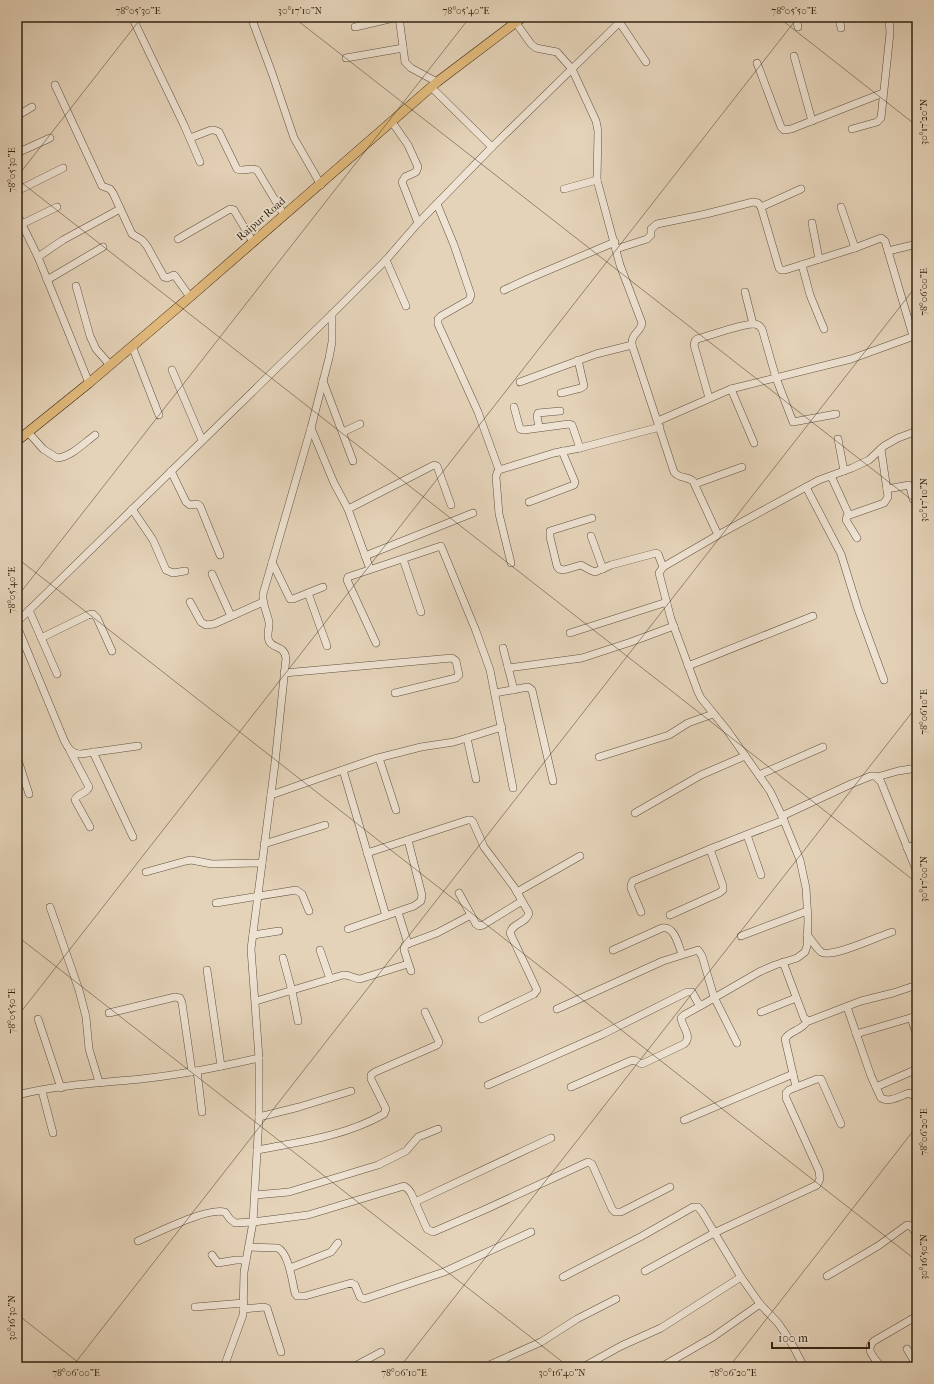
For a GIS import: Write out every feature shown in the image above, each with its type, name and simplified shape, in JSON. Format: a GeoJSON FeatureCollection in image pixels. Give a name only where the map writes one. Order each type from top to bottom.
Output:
{"type":"FeatureCollection","features":[{"type":"Feature","properties":{"kind":"main road","name":"Raipur Road"},"geometry":{"type":"LineString","coordinates":[[17,441],[110,366],[434,84],[517,19]]}},
{"type":"Feature","properties":{"kind":"street"},"geometry":{"type":"LineString","coordinates":[[132,17],[200,162]]}},
{"type":"Feature","properties":{"kind":"street"},"geometry":{"type":"LineString","coordinates":[[251,17],[294,138],[320,184]]}},
{"type":"Feature","properties":{"kind":"street"},"geometry":{"type":"LineString","coordinates":[[355,27],[398,17],[404,59],[407,65],[434,84],[492,147]]}},
{"type":"Feature","properties":{"kind":"street"},"geometry":{"type":"LineString","coordinates":[[17,622],[332,314],[386,260],[418,223],[492,147],[625,17]]}},
{"type":"Feature","properties":{"kind":"street"},"geometry":{"type":"LineString","coordinates":[[796,17],[798,27]]}},
{"type":"Feature","properties":{"kind":"street"},"geometry":{"type":"LineString","coordinates":[[839,17],[841,28]]}},
{"type":"Feature","properties":{"kind":"street"},"geometry":{"type":"LineString","coordinates":[[852,129],[880,120],[881,118],[890,33],[889,17]]}},
{"type":"Feature","properties":{"kind":"street"},"geometry":{"type":"LineString","coordinates":[[517,19],[532,45],[536,48],[557,52],[572,69],[598,127],[597,180],[625,280],[642,323],[642,326],[632,338],[632,345],[674,472],[678,476],[691,479],[695,484],[718,535]]}},
{"type":"Feature","properties":{"kind":"street"},"geometry":{"type":"LineString","coordinates":[[620,23],[646,62]]}},
{"type":"Feature","properties":{"kind":"street"},"geometry":{"type":"LineString","coordinates":[[346,58],[403,48]]}},
{"type":"Feature","properties":{"kind":"street"},"geometry":{"type":"LineString","coordinates":[[794,56],[812,121]]}},
{"type":"Feature","properties":{"kind":"street"},"geometry":{"type":"LineString","coordinates":[[757,63],[782,129],[787,130],[884,93]]}},
{"type":"Feature","properties":{"kind":"street"},"geometry":{"type":"LineString","coordinates":[[55,85],[102,186],[112,190],[132,234],[142,240],[147,246],[164,277],[176,276],[190,297]]}},
{"type":"Feature","properties":{"kind":"street"},"geometry":{"type":"LineString","coordinates":[[17,116],[32,107]]}},
{"type":"Feature","properties":{"kind":"street"},"geometry":{"type":"LineString","coordinates":[[392,122],[408,145],[418,167],[417,171],[405,177],[402,182],[418,223]]}},
{"type":"Feature","properties":{"kind":"street"},"geometry":{"type":"LineString","coordinates":[[190,138],[211,130],[219,132],[237,170],[257,170],[284,215]]}},
{"type":"Feature","properties":{"kind":"street"},"geometry":{"type":"LineString","coordinates":[[17,153],[50,138]]}},
{"type":"Feature","properties":{"kind":"street"},"geometry":{"type":"LineString","coordinates":[[17,191],[64,168]]}},
{"type":"Feature","properties":{"kind":"street"},"geometry":{"type":"LineString","coordinates":[[564,189],[597,180]]}},
{"type":"Feature","properties":{"kind":"street"},"geometry":{"type":"LineString","coordinates":[[761,207],[801,189]]}},
{"type":"Feature","properties":{"kind":"street"},"geometry":{"type":"LineString","coordinates":[[499,470],[539,457],[580,448],[659,424],[709,398],[731,389],[851,359],[915,335],[885,241],[880,238],[819,260],[781,270],[779,268],[761,207],[758,203],[753,202],[706,214],[663,222],[652,227],[651,235],[648,239],[615,246],[530,278],[504,290]]}},
{"type":"Feature","properties":{"kind":"street"},"geometry":{"type":"LineString","coordinates":[[437,204],[454,245],[471,295],[469,300],[441,316],[438,319],[438,324],[478,412],[499,470],[496,477],[498,506],[511,563]]}},
{"type":"Feature","properties":{"kind":"street"},"geometry":{"type":"LineString","coordinates":[[22,224],[57,207]]}},
{"type":"Feature","properties":{"kind":"street"},"geometry":{"type":"LineString","coordinates":[[841,207],[855,248]]}},
{"type":"Feature","properties":{"kind":"street"},"geometry":{"type":"LineString","coordinates":[[38,257],[63,240],[120,209]]}},
{"type":"Feature","properties":{"kind":"street"},"geometry":{"type":"LineString","coordinates":[[178,239],[230,209],[234,210],[254,242]]}},
{"type":"Feature","properties":{"kind":"street"},"geometry":{"type":"LineString","coordinates":[[17,214],[38,257],[89,383]]}},
{"type":"Feature","properties":{"kind":"street"},"geometry":{"type":"LineString","coordinates":[[812,223],[819,260]]}},
{"type":"Feature","properties":{"kind":"street"},"geometry":{"type":"LineString","coordinates":[[888,251],[913,245]]}},
{"type":"Feature","properties":{"kind":"street"},"geometry":{"type":"LineString","coordinates":[[47,280],[103,247]]}},
{"type":"Feature","properties":{"kind":"street"},"geometry":{"type":"LineString","coordinates":[[386,260],[406,306]]}},
{"type":"Feature","properties":{"kind":"street"},"geometry":{"type":"LineString","coordinates":[[802,265],[810,295],[824,329]]}},
{"type":"Feature","properties":{"kind":"street"},"geometry":{"type":"LineString","coordinates":[[76,286],[90,336],[96,349],[110,366]]}},
{"type":"Feature","properties":{"kind":"street"},"geometry":{"type":"LineString","coordinates":[[745,292],[753,324]]}},
{"type":"Feature","properties":{"kind":"street"},"geometry":{"type":"LineString","coordinates":[[224,1367],[239,1327],[244,1306],[243,1285],[253,1222],[258,1150],[259,1058],[256,1001],[251,957],[252,935],[271,794],[286,658],[284,653],[269,641],[269,621],[263,602],[263,594],[330,358],[332,342],[332,314]]}},
{"type":"Feature","properties":{"kind":"street"},"geometry":{"type":"LineString","coordinates":[[709,398],[694,345],[695,341],[697,339],[727,330],[753,324],[758,325],[762,329],[776,378],[793,422],[836,414]]}},
{"type":"Feature","properties":{"kind":"street"},"geometry":{"type":"LineString","coordinates":[[520,382],[596,354],[632,345]]}},
{"type":"Feature","properties":{"kind":"street"},"geometry":{"type":"LineString","coordinates":[[132,346],[159,415]]}},
{"type":"Feature","properties":{"kind":"street"},"geometry":{"type":"LineString","coordinates":[[561,393],[584,386],[578,360]]}},
{"type":"Feature","properties":{"kind":"street"},"geometry":{"type":"LineString","coordinates":[[172,370],[202,440]]}},
{"type":"Feature","properties":{"kind":"street"},"geometry":{"type":"LineString","coordinates":[[323,381],[353,461]]}},
{"type":"Feature","properties":{"kind":"street"},"geometry":{"type":"LineString","coordinates":[[731,389],[754,443]]}},
{"type":"Feature","properties":{"kind":"street"},"geometry":{"type":"LineString","coordinates":[[514,407],[520,429],[524,430],[538,427],[571,424],[580,448]]}},
{"type":"Feature","properties":{"kind":"street"},"geometry":{"type":"LineString","coordinates":[[538,427],[538,413],[560,411]]}},
{"type":"Feature","properties":{"kind":"street"},"geometry":{"type":"LineString","coordinates":[[343,432],[360,424]]}},
{"type":"Feature","properties":{"kind":"street"},"geometry":{"type":"LineString","coordinates":[[311,428],[334,483],[348,509],[370,569]]}},
{"type":"Feature","properties":{"kind":"street"},"geometry":{"type":"LineString","coordinates":[[571,1087],[630,1060],[634,1060],[640,1064],[644,1063],[684,1044],[687,1042],[688,1038],[681,1020],[684,1015],[759,972],[797,958],[805,952],[807,946],[806,888],[800,860],[770,791],[727,730],[701,698],[674,626],[660,576],[660,571],[663,567],[718,535],[806,487],[872,458],[881,449],[898,438],[917,431]]}},
{"type":"Feature","properties":{"kind":"street"},"geometry":{"type":"LineString","coordinates":[[28,432],[43,449],[57,458],[66,456],[73,452],[95,435]]}},
{"type":"Feature","properties":{"kind":"street"},"geometry":{"type":"LineString","coordinates":[[838,439],[844,471]]}},
{"type":"Feature","properties":{"kind":"street"},"geometry":{"type":"LineString","coordinates":[[857,538],[846,520],[846,517],[884,503],[888,497],[881,449]]}},
{"type":"Feature","properties":{"kind":"street"},"geometry":{"type":"LineString","coordinates":[[529,502],[575,484],[562,451]]}},
{"type":"Feature","properties":{"kind":"street"},"geometry":{"type":"LineString","coordinates":[[348,509],[434,465],[437,466],[451,505]]}},
{"type":"Feature","properties":{"kind":"street"},"geometry":{"type":"LineString","coordinates":[[695,484],[742,467]]}},
{"type":"Feature","properties":{"kind":"street"},"geometry":{"type":"LineString","coordinates":[[171,471],[186,502],[190,505],[197,504],[200,506],[220,555]]}},
{"type":"Feature","properties":{"kind":"street"},"geometry":{"type":"LineString","coordinates":[[831,476],[849,515]]}},
{"type":"Feature","properties":{"kind":"street"},"geometry":{"type":"LineString","coordinates":[[888,489],[908,485],[910,487],[913,499]]}},
{"type":"Feature","properties":{"kind":"street"},"geometry":{"type":"LineString","coordinates":[[806,487],[841,554],[858,609],[884,680]]}},
{"type":"Feature","properties":{"kind":"street"},"geometry":{"type":"LineString","coordinates":[[132,509],[153,540],[166,570],[173,574],[185,571]]}},
{"type":"Feature","properties":{"kind":"street"},"geometry":{"type":"LineString","coordinates":[[365,556],[473,513]]}},
{"type":"Feature","properties":{"kind":"street"},"geometry":{"type":"LineString","coordinates":[[592,518],[552,530],[550,532],[557,566],[559,569],[564,570],[580,565],[592,572],[656,553],[658,554],[663,567]]}},
{"type":"Feature","properties":{"kind":"street"},"geometry":{"type":"LineString","coordinates":[[591,536],[603,569]]}},
{"type":"Feature","properties":{"kind":"street"},"geometry":{"type":"LineString","coordinates":[[376,643],[347,580],[349,576],[439,546],[442,548],[484,651],[490,670],[513,788]]}},
{"type":"Feature","properties":{"kind":"street"},"geometry":{"type":"LineString","coordinates":[[403,559],[421,612]]}},
{"type":"Feature","properties":{"kind":"street"},"geometry":{"type":"LineString","coordinates":[[272,562],[289,598],[292,599],[323,587]]}},
{"type":"Feature","properties":{"kind":"street"},"geometry":{"type":"LineString","coordinates":[[212,574],[230,616]]}},
{"type":"Feature","properties":{"kind":"street"},"geometry":{"type":"LineString","coordinates":[[308,593],[327,646]]}},
{"type":"Feature","properties":{"kind":"street"},"geometry":{"type":"LineString","coordinates":[[190,602],[201,622],[206,625],[214,624],[263,602]]}},
{"type":"Feature","properties":{"kind":"street"},"geometry":{"type":"LineString","coordinates":[[570,633],[667,602]]}},
{"type":"Feature","properties":{"kind":"street"},"geometry":{"type":"LineString","coordinates":[[29,610],[57,674]]}},
{"type":"Feature","properties":{"kind":"street"},"geometry":{"type":"LineString","coordinates":[[41,638],[93,614],[97,618],[112,651]]}},
{"type":"Feature","properties":{"kind":"street"},"geometry":{"type":"LineString","coordinates":[[688,666],[813,616]]}},
{"type":"Feature","properties":{"kind":"street"},"geometry":{"type":"LineString","coordinates":[[17,626],[64,740],[89,787],[87,791],[77,796],[75,800],[90,827]]}},
{"type":"Feature","properties":{"kind":"street"},"geometry":{"type":"LineString","coordinates":[[508,668],[582,658],[674,626]]}},
{"type":"Feature","properties":{"kind":"street"},"geometry":{"type":"LineString","coordinates":[[503,648],[514,690]]}},
{"type":"Feature","properties":{"kind":"street"},"geometry":{"type":"LineString","coordinates":[[284,673],[452,658],[456,661],[459,674],[456,678],[395,692]]}},
{"type":"Feature","properties":{"kind":"street"},"geometry":{"type":"LineString","coordinates":[[495,692],[528,687],[534,692],[553,781]]}},
{"type":"Feature","properties":{"kind":"street"},"geometry":{"type":"LineString","coordinates":[[598,757],[669,734],[688,723],[713,714]]}},
{"type":"Feature","properties":{"kind":"street"},"geometry":{"type":"LineString","coordinates":[[271,794],[379,758],[421,747],[467,738],[502,727]]}},
{"type":"Feature","properties":{"kind":"street"},"geometry":{"type":"LineString","coordinates":[[467,738],[476,778]]}},
{"type":"Feature","properties":{"kind":"street"},"geometry":{"type":"LineString","coordinates":[[70,751],[77,754],[138,746]]}},
{"type":"Feature","properties":{"kind":"street"},"geometry":{"type":"LineString","coordinates":[[759,774],[823,747]]}},
{"type":"Feature","properties":{"kind":"street"},"geometry":{"type":"LineString","coordinates":[[93,752],[132,837]]}},
{"type":"Feature","properties":{"kind":"street"},"geometry":{"type":"LineString","coordinates":[[635,813],[701,775],[745,756]]}},
{"type":"Feature","properties":{"kind":"street"},"geometry":{"type":"LineString","coordinates":[[17,757],[28,794]]}},
{"type":"Feature","properties":{"kind":"street"},"geometry":{"type":"LineString","coordinates":[[379,758],[396,810]]}},
{"type":"Feature","properties":{"kind":"street"},"geometry":{"type":"LineString","coordinates":[[641,912],[631,888],[633,881],[747,835],[871,776],[876,777],[917,768]]}},
{"type":"Feature","properties":{"kind":"street"},"geometry":{"type":"LineString","coordinates":[[343,770],[386,916]]}},
{"type":"Feature","properties":{"kind":"street"},"geometry":{"type":"LineString","coordinates":[[876,777],[881,782],[917,872]]}},
{"type":"Feature","properties":{"kind":"street"},"geometry":{"type":"LineString","coordinates":[[367,853],[471,820],[486,851],[517,892],[529,913],[529,916],[511,928],[510,933],[537,990],[534,994],[482,1019]]}},
{"type":"Feature","properties":{"kind":"street"},"geometry":{"type":"LineString","coordinates":[[264,844],[325,826]]}},
{"type":"Feature","properties":{"kind":"street"},"geometry":{"type":"LineString","coordinates":[[747,835],[761,875]]}},
{"type":"Feature","properties":{"kind":"street"},"geometry":{"type":"LineString","coordinates":[[348,929],[414,906],[421,901],[422,898],[408,840]]}},
{"type":"Feature","properties":{"kind":"street"},"geometry":{"type":"LineString","coordinates":[[907,848],[917,844]]}},
{"type":"Feature","properties":{"kind":"street"},"geometry":{"type":"LineString","coordinates":[[670,915],[723,890],[723,886],[710,849]]}},
{"type":"Feature","properties":{"kind":"street"},"geometry":{"type":"LineString","coordinates":[[517,892],[580,856]]}},
{"type":"Feature","properties":{"kind":"street"},"geometry":{"type":"LineString","coordinates":[[146,872],[191,860],[212,864],[262,863]]}},
{"type":"Feature","properties":{"kind":"street"},"geometry":{"type":"LineString","coordinates":[[216,903],[298,891],[302,894],[309,911]]}},
{"type":"Feature","properties":{"kind":"street"},"geometry":{"type":"LineString","coordinates":[[459,893],[476,924],[481,926],[522,901]]}},
{"type":"Feature","properties":{"kind":"street"},"geometry":{"type":"LineString","coordinates":[[50,907],[79,990],[86,1017],[90,1049],[99,1082]]}},
{"type":"Feature","properties":{"kind":"street"},"geometry":{"type":"LineString","coordinates":[[741,936],[807,911]]}},
{"type":"Feature","properties":{"kind":"street"},"geometry":{"type":"LineString","coordinates":[[398,912],[408,944]]}},
{"type":"Feature","properties":{"kind":"street"},"geometry":{"type":"LineString","coordinates":[[411,972],[404,948],[408,944],[437,933],[471,915]]}},
{"type":"Feature","properties":{"kind":"street"},"geometry":{"type":"LineString","coordinates":[[613,950],[665,928],[670,929],[682,954]]}},
{"type":"Feature","properties":{"kind":"street"},"geometry":{"type":"LineString","coordinates":[[252,935],[279,931]]}},
{"type":"Feature","properties":{"kind":"street"},"geometry":{"type":"LineString","coordinates":[[807,935],[821,951],[826,954],[850,948],[892,932]]}},
{"type":"Feature","properties":{"kind":"street"},"geometry":{"type":"LineString","coordinates":[[320,950],[330,979]]}},
{"type":"Feature","properties":{"kind":"street"},"geometry":{"type":"LineString","coordinates":[[557,1009],[662,961],[695,950],[700,951],[714,997],[737,1043]]}},
{"type":"Feature","properties":{"kind":"street"},"geometry":{"type":"LineString","coordinates":[[283,958],[298,1020]]}},
{"type":"Feature","properties":{"kind":"street"},"geometry":{"type":"LineString","coordinates":[[783,962],[804,1018],[811,1022],[861,1001],[917,985]]}},
{"type":"Feature","properties":{"kind":"street"},"geometry":{"type":"LineString","coordinates":[[256,1001],[346,975],[360,979],[408,964]]}},
{"type":"Feature","properties":{"kind":"street"},"geometry":{"type":"LineString","coordinates":[[207,970],[221,1066]]}},
{"type":"Feature","properties":{"kind":"street"},"geometry":{"type":"LineString","coordinates":[[488,1085],[590,1041],[687,992],[692,992],[698,1003],[702,1004]]}},
{"type":"Feature","properties":{"kind":"street"},"geometry":{"type":"LineString","coordinates":[[109,1013],[175,997],[180,998],[202,1112]]}},
{"type":"Feature","properties":{"kind":"street"},"geometry":{"type":"LineString","coordinates":[[761,1012],[796,998]]}},
{"type":"Feature","properties":{"kind":"street"},"geometry":{"type":"LineString","coordinates":[[847,1007],[880,1096],[884,1100],[891,1100],[908,1093],[917,1098]]}},
{"type":"Feature","properties":{"kind":"street"},"geometry":{"type":"LineString","coordinates":[[258,1150],[321,1138],[358,1126],[384,1114],[386,1109],[371,1079],[371,1075],[438,1044],[439,1042],[425,1012]]}},
{"type":"Feature","properties":{"kind":"street"},"geometry":{"type":"LineString","coordinates":[[856,1034],[914,1017],[917,1036]]}},
{"type":"Feature","properties":{"kind":"street"},"geometry":{"type":"LineString","coordinates":[[38,1019],[61,1088]]}},
{"type":"Feature","properties":{"kind":"street"},"geometry":{"type":"LineString","coordinates":[[796,1087],[785,1039],[791,1033],[804,1026],[807,1021]]}},
{"type":"Feature","properties":{"kind":"street"},"geometry":{"type":"LineString","coordinates":[[17,1095],[99,1082],[142,1079],[195,1071],[259,1058]]}},
{"type":"Feature","properties":{"kind":"street"},"geometry":{"type":"LineString","coordinates":[[876,1087],[917,1069]]}},
{"type":"Feature","properties":{"kind":"street"},"geometry":{"type":"LineString","coordinates":[[684,1120],[793,1074]]}},
{"type":"Feature","properties":{"kind":"street"},"geometry":{"type":"LineString","coordinates":[[645,1271],[714,1233],[814,1188],[820,1182],[819,1171],[786,1098],[788,1092],[796,1087],[817,1079],[821,1079],[841,1124]]}},
{"type":"Feature","properties":{"kind":"street"},"geometry":{"type":"LineString","coordinates":[[42,1091],[53,1133]]}},
{"type":"Feature","properties":{"kind":"street"},"geometry":{"type":"LineString","coordinates":[[259,1117],[351,1091]]}},
{"type":"Feature","properties":{"kind":"street"},"geometry":{"type":"LineString","coordinates":[[255,1195],[289,1192],[382,1164],[408,1149],[412,1142],[418,1137],[438,1128]]}},
{"type":"Feature","properties":{"kind":"street"},"geometry":{"type":"LineString","coordinates":[[415,1202],[551,1138]]}},
{"type":"Feature","properties":{"kind":"street"},"geometry":{"type":"LineString","coordinates":[[138,1241],[188,1220],[215,1212],[225,1212],[233,1222],[253,1222],[308,1215],[404,1186],[408,1189],[415,1202],[427,1229],[433,1232],[484,1210],[586,1162],[592,1164],[612,1209],[615,1212],[621,1212],[670,1187]]}},
{"type":"Feature","properties":{"kind":"street"},"geometry":{"type":"LineString","coordinates":[[563,1277],[694,1207],[698,1207],[741,1277],[760,1304],[778,1323],[794,1346],[804,1367]]}},
{"type":"Feature","properties":{"kind":"street"},"geometry":{"type":"LineString","coordinates":[[827,1276],[872,1249],[906,1225],[910,1225],[916,1230]]}},
{"type":"Feature","properties":{"kind":"street"},"geometry":{"type":"LineString","coordinates":[[249,1247],[280,1249],[283,1252],[290,1268],[295,1293],[297,1296],[305,1296],[351,1283],[355,1285],[360,1297],[364,1299],[444,1272],[531,1232]]}},
{"type":"Feature","properties":{"kind":"street"},"geometry":{"type":"LineString","coordinates":[[290,1268],[331,1252],[338,1243]]}},
{"type":"Feature","properties":{"kind":"street"},"geometry":{"type":"LineString","coordinates":[[212,1255],[216,1262],[220,1264],[236,1260],[246,1260]]}},
{"type":"Feature","properties":{"kind":"street"},"geometry":{"type":"LineString","coordinates":[[583,1367],[621,1346],[661,1328],[741,1277]]}},
{"type":"Feature","properties":{"kind":"street"},"geometry":{"type":"LineString","coordinates":[[485,1367],[541,1342],[577,1319],[616,1299]]}},
{"type":"Feature","properties":{"kind":"street"},"geometry":{"type":"LineString","coordinates":[[661,1367],[713,1337],[760,1304]]}},
{"type":"Feature","properties":{"kind":"street"},"geometry":{"type":"LineString","coordinates":[[194,1307],[244,1306],[264,1307],[268,1309],[281,1352]]}},
{"type":"Feature","properties":{"kind":"street"},"geometry":{"type":"LineString","coordinates":[[881,1367],[870,1350],[870,1345],[874,1341],[917,1316]]}},
{"type":"Feature","properties":{"kind":"street"},"geometry":{"type":"LineString","coordinates":[[907,1349],[917,1366]]}},
{"type":"Feature","properties":{"kind":"street"},"geometry":{"type":"LineString","coordinates":[[353,1367],[381,1352]]}}]}
